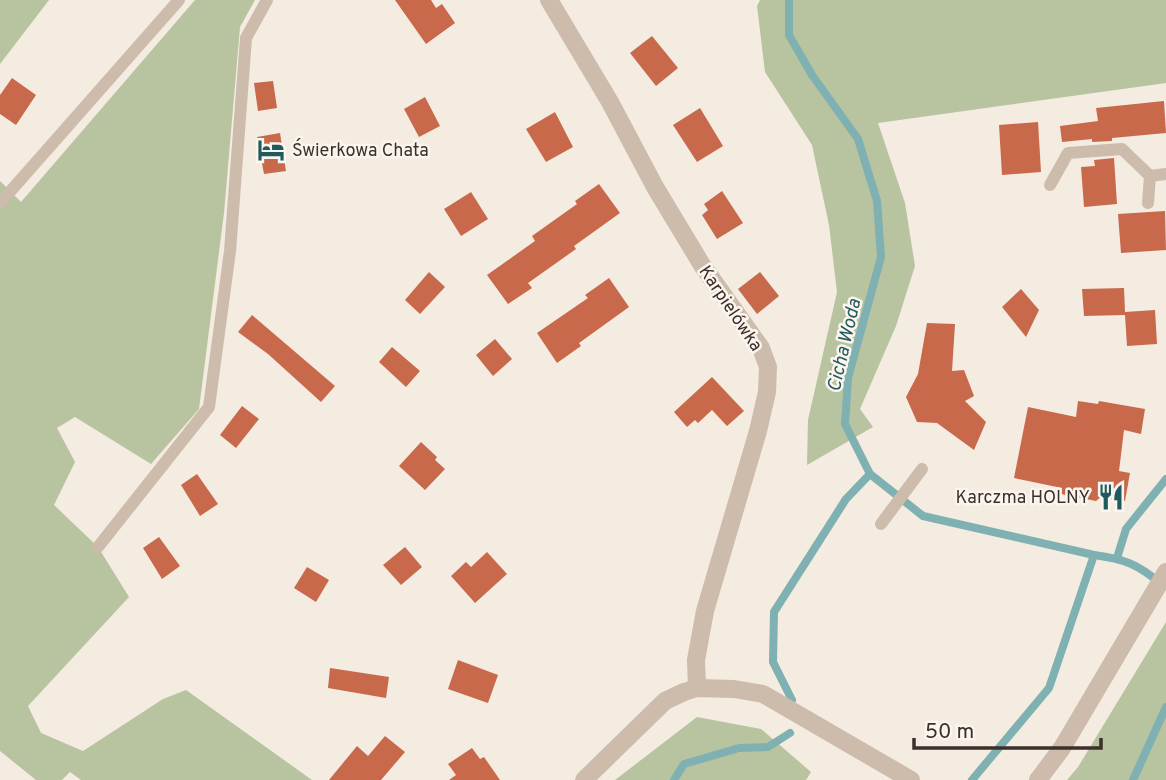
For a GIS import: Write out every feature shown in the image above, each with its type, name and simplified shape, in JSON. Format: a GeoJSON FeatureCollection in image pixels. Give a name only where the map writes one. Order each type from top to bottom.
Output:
{"type":"FeatureCollection","features":[{"type":"Feature","properties":{"kind":"street","name":"Karpielówka"},"geometry":{"type":"LineString","coordinates":[[549,0],[610,102],[672,216],[728,304],[761,348],[768,367],[767,392],[758,431],[705,611],[696,660],[697,688]]}},
{"type":"Feature","properties":{"kind":"street"},"geometry":{"type":"LineString","coordinates":[[1038,780],[1062,748],[1166,572]]}},
{"type":"Feature","properties":{"kind":"street"},"geometry":{"type":"LineString","coordinates":[[584,780],[665,701],[697,688],[734,689],[763,694],[911,780]]}},
{"type":"Feature","properties":{"kind":"lane"},"geometry":{"type":"LineString","coordinates":[[0,203],[179,0]]}},
{"type":"Feature","properties":{"kind":"lane"},"geometry":{"type":"LineString","coordinates":[[98,547],[209,407],[230,251],[246,38],[267,0]]}},
{"type":"Feature","properties":{"kind":"lane"},"geometry":{"type":"LineString","coordinates":[[1050,185],[1068,153],[1122,149],[1150,176]]}},
{"type":"Feature","properties":{"kind":"lane"},"geometry":{"type":"LineString","coordinates":[[1150,176],[1166,174]]}},
{"type":"Feature","properties":{"kind":"lane"},"geometry":{"type":"LineString","coordinates":[[1148,203],[1150,176]]}},
{"type":"Feature","properties":{"kind":"lane"},"geometry":{"type":"LineString","coordinates":[[891,512],[881,524],[922,470]]}},
{"type":"Feature","properties":{"kind":"green space"},"geometry":{"type":"Polygon","coordinates":[[[0,0],[49,0],[0,64],[0,0]]]}},
{"type":"Feature","properties":{"kind":"green space"},"geometry":{"type":"Polygon","coordinates":[[[195,0],[255,0],[240,27],[224,213],[199,409],[151,464],[75,417],[57,428],[75,462],[54,505],[98,547],[129,597],[28,706],[41,733],[83,751],[163,699],[186,690],[312,780],[81,780],[70,772],[62,780],[36,780],[0,751],[0,181],[21,202],[195,0]]]}},
{"type":"Feature","properties":{"kind":"green space"},"geometry":{"type":"Polygon","coordinates":[[[760,0],[1166,0],[1166,83],[878,123],[905,203],[915,266],[896,326],[860,409],[873,427],[807,465],[808,420],[837,292],[829,225],[812,145],[765,72],[757,6],[760,0]]]}},
{"type":"Feature","properties":{"kind":"green space"},"geometry":{"type":"Polygon","coordinates":[[[1166,622],[1166,780],[1067,780],[1078,767],[1166,622]]]}},
{"type":"Feature","properties":{"kind":"green space"},"geometry":{"type":"Polygon","coordinates":[[[697,717],[761,729],[811,772],[806,780],[615,780],[697,717]]]}},
{"type":"Feature","properties":{"kind":"building"},"geometry":{"type":"Polygon","coordinates":[[[395,0],[431,0],[436,8],[442,4],[455,23],[426,44],[395,0]]]}},
{"type":"Feature","properties":{"kind":"building"},"geometry":{"type":"Polygon","coordinates":[[[652,36],[678,68],[656,86],[630,53],[652,36]]]}},
{"type":"Feature","properties":{"kind":"building"},"geometry":{"type":"Polygon","coordinates":[[[12,78],[36,95],[16,125],[0,114],[0,95],[12,78]]]}},
{"type":"Feature","properties":{"kind":"building"},"geometry":{"type":"Polygon","coordinates":[[[273,81],[277,108],[258,111],[254,83],[273,81]]]}},
{"type":"Feature","properties":{"kind":"building"},"geometry":{"type":"Polygon","coordinates":[[[425,97],[440,126],[419,137],[404,109],[425,97]]]}},
{"type":"Feature","properties":{"kind":"building"},"geometry":{"type":"Polygon","coordinates":[[[1164,101],[1166,133],[1112,138],[1112,141],[1092,142],[1092,139],[1062,142],[1060,126],[1098,121],[1096,108],[1164,101]]]}},
{"type":"Feature","properties":{"kind":"building"},"geometry":{"type":"Polygon","coordinates":[[[700,108],[723,146],[697,162],[673,125],[700,108]]]}},
{"type":"Feature","properties":{"kind":"building"},"geometry":{"type":"Polygon","coordinates":[[[555,112],[573,147],[546,162],[526,129],[555,112]]]}},
{"type":"Feature","properties":{"kind":"building"},"geometry":{"type":"Polygon","coordinates":[[[1038,122],[1041,172],[1002,175],[999,125],[1038,122]]]}},
{"type":"Feature","properties":{"kind":"building","name":"Świerkowa Chata"},"geometry":{"type":"Polygon","coordinates":[[[280,133],[286,171],[264,174],[257,137],[280,133]]]}},
{"type":"Feature","properties":{"kind":"building"},"geometry":{"type":"Polygon","coordinates":[[[1114,158],[1117,204],[1084,207],[1081,167],[1095,166],[1094,160],[1114,158]]]}},
{"type":"Feature","properties":{"kind":"building"},"geometry":{"type":"Polygon","coordinates":[[[599,184],[620,213],[528,283],[532,288],[508,304],[487,275],[535,241],[532,236],[577,204],[575,201],[599,184]]]}},
{"type":"Feature","properties":{"kind":"building"},"geometry":{"type":"Polygon","coordinates":[[[722,191],[743,223],[717,239],[702,215],[708,210],[704,204],[722,191]]]}},
{"type":"Feature","properties":{"kind":"building"},"geometry":{"type":"Polygon","coordinates":[[[471,192],[488,219],[461,236],[444,209],[471,192]]]}},
{"type":"Feature","properties":{"kind":"building"},"geometry":{"type":"Polygon","coordinates":[[[1165,211],[1166,250],[1121,253],[1118,214],[1165,211]]]}},
{"type":"Feature","properties":{"kind":"building"},"geometry":{"type":"Polygon","coordinates":[[[429,272],[445,287],[420,314],[405,300],[429,272]]]}},
{"type":"Feature","properties":{"kind":"building"},"geometry":{"type":"Polygon","coordinates":[[[760,272],[779,296],[757,314],[738,289],[760,272]]]}},
{"type":"Feature","properties":{"kind":"building"},"geometry":{"type":"Polygon","coordinates":[[[609,278],[629,307],[579,343],[581,346],[557,363],[537,333],[588,298],[585,295],[609,278]]]}},
{"type":"Feature","properties":{"kind":"building"},"geometry":{"type":"Polygon","coordinates":[[[1124,288],[1125,312],[1155,310],[1157,344],[1127,346],[1125,315],[1084,316],[1082,289],[1124,288]]]}},
{"type":"Feature","properties":{"kind":"building"},"geometry":{"type":"Polygon","coordinates":[[[1021,289],[1039,310],[1026,337],[1002,307],[1021,289]]]}},
{"type":"Feature","properties":{"kind":"building"},"geometry":{"type":"Polygon","coordinates":[[[252,315],[335,386],[321,402],[268,354],[238,332],[252,315]]]}},
{"type":"Feature","properties":{"kind":"building"},"geometry":{"type":"Polygon","coordinates":[[[927,323],[955,324],[952,371],[964,370],[974,396],[965,401],[986,422],[974,450],[937,423],[917,422],[906,397],[918,374],[927,323]]]}},
{"type":"Feature","properties":{"kind":"building"},"geometry":{"type":"Polygon","coordinates":[[[495,339],[512,359],[493,376],[476,355],[495,339]]]}},
{"type":"Feature","properties":{"kind":"building"},"geometry":{"type":"Polygon","coordinates":[[[392,347],[420,371],[406,387],[379,362],[392,347]]]}},
{"type":"Feature","properties":{"kind":"building"},"geometry":{"type":"Polygon","coordinates":[[[712,377],[744,411],[727,426],[712,410],[698,423],[695,420],[687,427],[674,412],[712,377]]]}},
{"type":"Feature","properties":{"kind":"building"},"geometry":{"type":"Polygon","coordinates":[[[1078,401],[1098,404],[1099,401],[1145,409],[1141,434],[1124,430],[1119,471],[1130,473],[1125,501],[1101,497],[1096,501],[1061,494],[1062,488],[1014,478],[1028,407],[1076,417],[1078,401]]]}},
{"type":"Feature","properties":{"kind":"building"},"geometry":{"type":"Polygon","coordinates":[[[242,406],[259,419],[236,448],[220,435],[242,406]]]}},
{"type":"Feature","properties":{"kind":"building"},"geometry":{"type":"Polygon","coordinates":[[[421,442],[445,469],[425,490],[399,466],[421,442]]]}},
{"type":"Feature","properties":{"kind":"building"},"geometry":{"type":"Polygon","coordinates":[[[197,474],[218,504],[200,516],[181,485],[197,474]]]}},
{"type":"Feature","properties":{"kind":"building"},"geometry":{"type":"Polygon","coordinates":[[[159,537],[180,566],[162,579],[143,548],[159,537]]]}},
{"type":"Feature","properties":{"kind":"building"},"geometry":{"type":"Polygon","coordinates":[[[405,547],[422,567],[401,585],[383,565],[405,547]]]}},
{"type":"Feature","properties":{"kind":"building"},"geometry":{"type":"Polygon","coordinates":[[[487,552],[507,574],[475,603],[451,576],[466,562],[471,567],[487,552]]]}},
{"type":"Feature","properties":{"kind":"building"},"geometry":{"type":"Polygon","coordinates":[[[307,567],[329,580],[316,602],[294,588],[307,567]]]}},
{"type":"Feature","properties":{"kind":"building"},"geometry":{"type":"Polygon","coordinates":[[[458,660],[498,675],[488,703],[448,689],[458,660]]]}},
{"type":"Feature","properties":{"kind":"building"},"geometry":{"type":"Polygon","coordinates":[[[330,668],[389,677],[386,698],[328,688],[330,668]]]}},
{"type":"Feature","properties":{"kind":"building"},"geometry":{"type":"Polygon","coordinates":[[[385,736],[405,752],[381,780],[329,780],[357,746],[368,756],[385,736]]]}},
{"type":"Feature","properties":{"kind":"building"},"geometry":{"type":"Polygon","coordinates":[[[472,748],[480,759],[484,757],[500,780],[449,780],[456,775],[448,764],[472,748]]]}},
{"type":"Feature","properties":{"kind":"waterway","name":"Cicha Woda"},"geometry":{"type":"LineString","coordinates":[[789,0],[789,35],[812,75],[858,139],[877,201],[881,257],[848,378],[845,424],[870,474],[923,516],[1114,558],[1138,567],[1161,584]]}},
{"type":"Feature","properties":{"kind":"waterway"},"geometry":{"type":"LineString","coordinates":[[792,700],[773,662],[774,612],[846,499],[870,474]]}},
{"type":"Feature","properties":{"kind":"waterway"},"geometry":{"type":"LineString","coordinates":[[1117,558],[1126,529],[1166,479]]}},
{"type":"Feature","properties":{"kind":"waterway"},"geometry":{"type":"LineString","coordinates":[[972,780],[1049,688],[1094,555]]}},
{"type":"Feature","properties":{"kind":"waterway","name":"Cicha Woda"},"geometry":{"type":"LineString","coordinates":[[1133,780],[1166,707]]}},
{"type":"Feature","properties":{"kind":"waterway"},"geometry":{"type":"LineString","coordinates":[[674,780],[684,764],[739,748],[768,747],[790,733]]}},
{"type":"Feature","properties":{"kind":"place","name":"Świerkowa Chata"},"geometry":{"type":"Point","coordinates":[271,150]}},
{"type":"Feature","properties":{"kind":"place","name":"Karczma HOLNY"},"geometry":{"type":"Point","coordinates":[1111,497]}}]}
